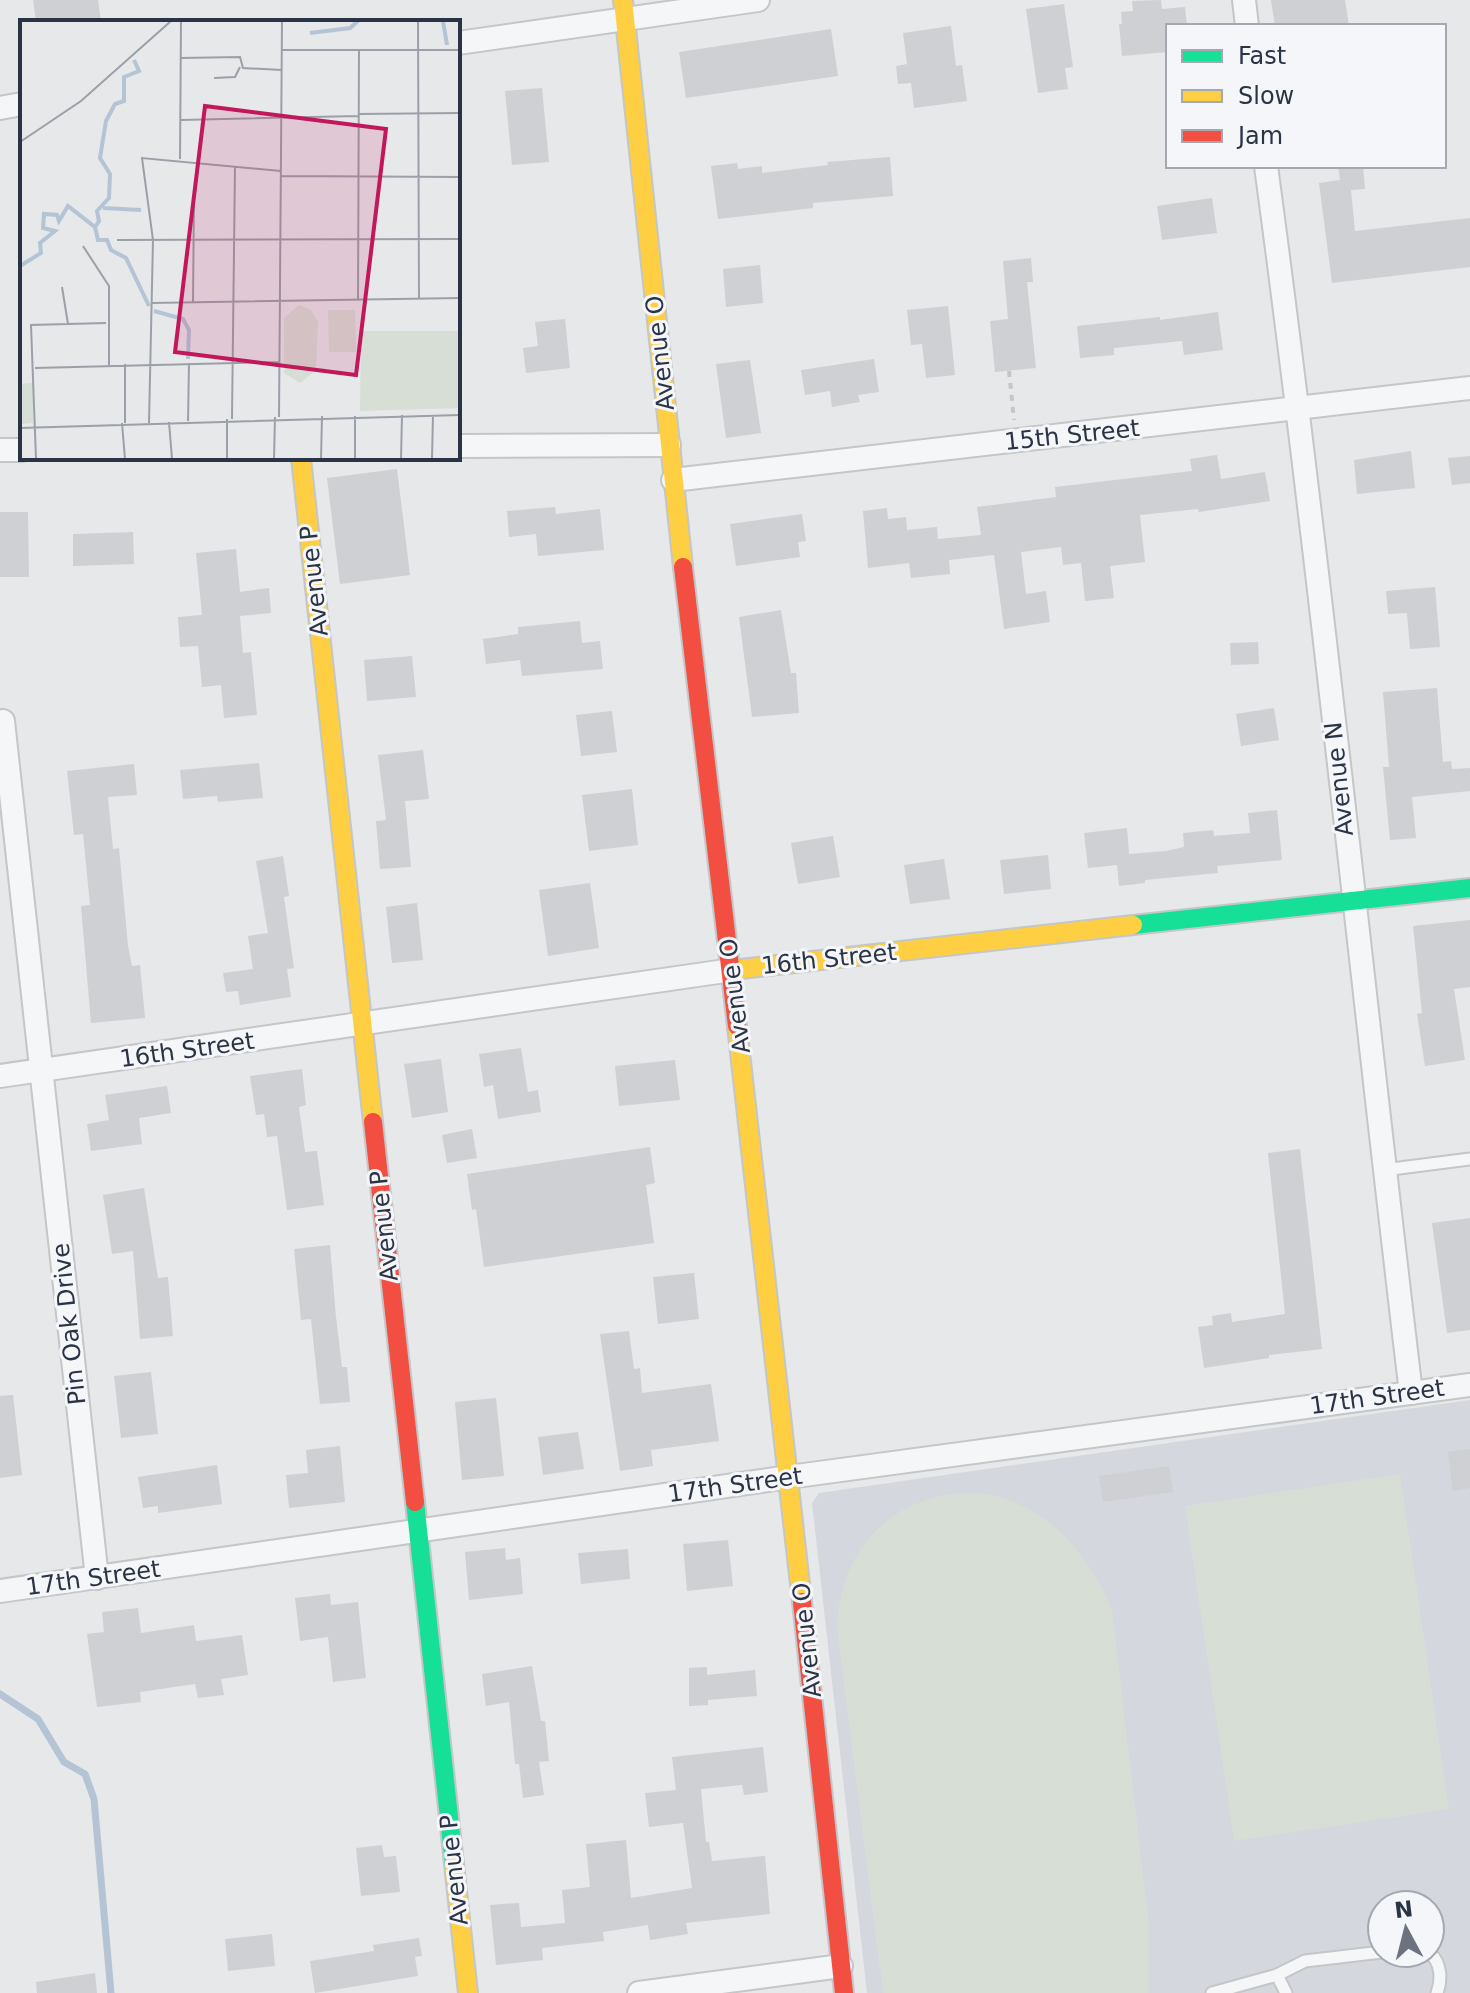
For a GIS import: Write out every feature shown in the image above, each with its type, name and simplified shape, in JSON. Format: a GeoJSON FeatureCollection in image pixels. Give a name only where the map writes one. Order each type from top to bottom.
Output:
{"type":"FeatureCollection","features":[{"type":"Feature","properties":{"kind":"street"},"geometry":{"type":"LineString","coordinates":[[460,43],[624,10],[758,0]]}},
{"type":"Feature","properties":{"kind":"street"},"geometry":{"type":"LineString","coordinates":[[1244,0],[1247,24]]}},
{"type":"Feature","properties":{"kind":"street","name":"Avenue O"},"geometry":{"type":"LineString","coordinates":[[624,10],[669,445],[732,970],[844,1993]]}},
{"type":"Feature","properties":{"kind":"street"},"geometry":{"type":"LineString","coordinates":[[0,108],[20,104]]}},
{"type":"Feature","properties":{"kind":"street","name":"Avenue N"},"geometry":{"type":"LineString","coordinates":[[1266,168],[1299,409],[1411,1393]]}},
{"type":"Feature","properties":{"kind":"street","name":"15th Street"},"geometry":{"type":"LineString","coordinates":[[673,480],[1470,388]]}},
{"type":"Feature","properties":{"kind":"street"},"geometry":{"type":"LineString","coordinates":[[460,446],[669,445]]}},
{"type":"Feature","properties":{"kind":"street","name":"Avenue P"},"geometry":{"type":"LineString","coordinates":[[301,460],[468,1993]]}},
{"type":"Feature","properties":{"kind":"street","name":"Pin Oak Drive"},"geometry":{"type":"LineString","coordinates":[[3,721],[97,1578]]}},
{"type":"Feature","properties":{"kind":"street","name":"16th Street"},"geometry":{"type":"LineString","coordinates":[[0,1076],[732,970],[1470,888]]}},
{"type":"Feature","properties":{"kind":"street","name":"17th Street"},"geometry":{"type":"LineString","coordinates":[[0,1591],[789,1477],[1470,1385]]}},
{"type":"Feature","properties":{"kind":"street"},"geometry":{"type":"LineString","coordinates":[[639,1993],[841,1966]]}},
{"type":"Feature","properties":{"kind":"lane"},"geometry":{"type":"LineString","coordinates":[[1384,1170],[1470,1159]]}},
{"type":"Feature","properties":{"kind":"lane"},"geometry":{"type":"LineString","coordinates":[[1212,1993],[1244,1988],[1305,1961],[1366,1954]]}},
{"type":"Feature","properties":{"kind":"lane"},"geometry":{"type":"LineString","coordinates":[[1437,1993],[1440,1986],[1439,1969]]}},
{"type":"Feature","properties":{"kind":"lane"},"geometry":{"type":"LineString","coordinates":[[1277,1975],[1286,1993]]}},
{"type":"Feature","properties":{"kind":"path"},"geometry":{"type":"LineString","coordinates":[[1009,371],[1017,441]]}},
{"type":"Feature","properties":{"kind":"shaded area"},"geometry":{"type":"Polygon","coordinates":[[[1470,1400],[1470,1993],[867,1993],[812,1503],[819,1493],[1470,1400]]]}},
{"type":"Feature","properties":{"kind":"shaded area"},"geometry":{"type":"Polygon","coordinates":[[[1400,1474],[1449,1809],[1234,1841],[1185,1506],[1400,1474]]]}},
{"type":"Feature","properties":{"kind":"shaded area"},"geometry":{"type":"Polygon","coordinates":[[[972,1493],[997,1496],[1019,1504],[1058,1530],[1089,1567],[1112,1610],[1149,1925],[1149,1993],[883,1993],[837,1627],[840,1599],[848,1573],[860,1550],[895,1515],[918,1503],[972,1493]]]}},
{"type":"Feature","properties":{"kind":"building"},"geometry":{"type":"Polygon","coordinates":[[[33,0],[98,0],[101,20],[36,20],[33,0]]]}},
{"type":"Feature","properties":{"kind":"building"},"geometry":{"type":"Polygon","coordinates":[[[1161,0],[1162,9],[1185,7],[1187,24],[1166,24],[1166,52],[1122,56],[1121,12],[1133,11],[1132,1],[1161,0]]]}},
{"type":"Feature","properties":{"kind":"building"},"geometry":{"type":"Polygon","coordinates":[[[1271,0],[1345,0],[1349,24],[1275,24],[1271,0]]]}},
{"type":"Feature","properties":{"kind":"building"},"geometry":{"type":"Polygon","coordinates":[[[1064,4],[1073,67],[1065,68],[1068,89],[1038,93],[1026,9],[1064,4]]]}},
{"type":"Feature","properties":{"kind":"building"},"geometry":{"type":"Polygon","coordinates":[[[951,26],[956,66],[962,65],[967,101],[914,108],[911,83],[898,84],[896,66],[907,64],[903,33],[951,26]]]}},
{"type":"Feature","properties":{"kind":"building"},"geometry":{"type":"Polygon","coordinates":[[[831,29],[838,76],[686,98],[679,52],[831,29]]]}},
{"type":"Feature","properties":{"kind":"building"},"geometry":{"type":"Polygon","coordinates":[[[542,88],[549,162],[512,165],[505,91],[542,88]]]}},
{"type":"Feature","properties":{"kind":"building"},"geometry":{"type":"Polygon","coordinates":[[[890,157],[893,196],[813,203],[813,208],[718,219],[711,166],[737,163],[738,169],[762,166],[762,173],[828,165],[827,162],[890,157]]]}},
{"type":"Feature","properties":{"kind":"building"},"geometry":{"type":"Polygon","coordinates":[[[1338,168],[1363,168],[1365,189],[1351,190],[1355,231],[1470,218],[1470,267],[1332,283],[1319,183],[1340,180],[1338,168]]]}},
{"type":"Feature","properties":{"kind":"building"},"geometry":{"type":"Polygon","coordinates":[[[1212,198],[1217,233],[1162,240],[1157,206],[1212,198]]]}},
{"type":"Feature","properties":{"kind":"building"},"geometry":{"type":"Polygon","coordinates":[[[1031,258],[1033,282],[1027,282],[1036,368],[995,372],[990,321],[1008,319],[1003,261],[1031,258]]]}},
{"type":"Feature","properties":{"kind":"building"},"geometry":{"type":"Polygon","coordinates":[[[760,265],[763,303],[726,307],[723,269],[760,265]]]}},
{"type":"Feature","properties":{"kind":"building"},"geometry":{"type":"Polygon","coordinates":[[[948,306],[955,375],[926,378],[922,344],[911,345],[907,310],[948,306]]]}},
{"type":"Feature","properties":{"kind":"building"},"geometry":{"type":"Polygon","coordinates":[[[1218,312],[1223,350],[1184,355],[1182,341],[1114,348],[1114,355],[1080,358],[1077,326],[1218,312]]]}},
{"type":"Feature","properties":{"kind":"building"},"geometry":{"type":"Polygon","coordinates":[[[565,319],[570,368],[526,373],[523,348],[538,346],[535,322],[565,319]]]}},
{"type":"Feature","properties":{"kind":"building"},"geometry":{"type":"Polygon","coordinates":[[[874,359],[879,392],[858,395],[860,402],[832,407],[830,391],[805,395],[801,370],[874,359]]]}},
{"type":"Feature","properties":{"kind":"building"},"geometry":{"type":"Polygon","coordinates":[[[750,360],[761,433],[726,438],[716,364],[750,360]]]}},
{"type":"Feature","properties":{"kind":"building"},"geometry":{"type":"Polygon","coordinates":[[[1411,451],[1415,488],[1357,494],[1354,460],[1411,451]]]}},
{"type":"Feature","properties":{"kind":"building"},"geometry":{"type":"Polygon","coordinates":[[[1217,455],[1221,479],[1265,472],[1270,501],[1199,512],[1198,509],[1140,515],[1145,562],[1110,566],[1114,598],[1085,601],[1081,563],[1063,565],[1061,547],[1021,552],[1026,594],[1046,591],[1050,622],[1004,629],[994,555],[949,560],[950,574],[911,578],[909,563],[868,568],[863,511],[887,508],[888,519],[906,517],[907,530],[937,527],[938,539],[981,535],[977,507],[1056,497],[1055,487],[1192,471],[1190,459],[1217,455]]]}},
{"type":"Feature","properties":{"kind":"building"},"geometry":{"type":"Polygon","coordinates":[[[1470,456],[1470,483],[1452,485],[1448,458],[1470,456]]]}},
{"type":"Feature","properties":{"kind":"building"},"geometry":{"type":"Polygon","coordinates":[[[397,469],[410,575],[340,584],[327,478],[397,469]]]}},
{"type":"Feature","properties":{"kind":"building"},"geometry":{"type":"Polygon","coordinates":[[[555,507],[556,514],[600,509],[604,550],[538,556],[536,534],[509,537],[507,511],[555,507]]]}},
{"type":"Feature","properties":{"kind":"building"},"geometry":{"type":"Polygon","coordinates":[[[0,512],[28,512],[29,577],[0,577],[0,512]]]}},
{"type":"Feature","properties":{"kind":"building"},"geometry":{"type":"Polygon","coordinates":[[[802,514],[806,541],[798,542],[800,557],[736,566],[730,524],[802,514]]]}},
{"type":"Feature","properties":{"kind":"building"},"geometry":{"type":"Polygon","coordinates":[[[133,532],[134,564],[73,566],[73,534],[133,532]]]}},
{"type":"Feature","properties":{"kind":"building"},"geometry":{"type":"Polygon","coordinates":[[[236,549],[240,592],[269,588],[271,613],[240,616],[243,653],[251,652],[257,715],[224,718],[221,685],[202,687],[198,646],[180,647],[178,617],[202,615],[196,553],[236,549]]]}},
{"type":"Feature","properties":{"kind":"building"},"geometry":{"type":"Polygon","coordinates":[[[1435,587],[1440,647],[1410,649],[1407,613],[1388,614],[1386,591],[1435,587]]]}},
{"type":"Feature","properties":{"kind":"building"},"geometry":{"type":"Polygon","coordinates":[[[781,610],[791,673],[796,673],[799,713],[752,717],[739,617],[781,610]]]}},
{"type":"Feature","properties":{"kind":"building"},"geometry":{"type":"Polygon","coordinates":[[[580,621],[582,643],[600,641],[603,669],[522,676],[520,660],[486,664],[483,639],[518,634],[518,627],[580,621]]]}},
{"type":"Feature","properties":{"kind":"building"},"geometry":{"type":"Polygon","coordinates":[[[1258,642],[1259,664],[1231,665],[1230,643],[1258,642]]]}},
{"type":"Feature","properties":{"kind":"building"},"geometry":{"type":"Polygon","coordinates":[[[412,656],[416,697],[367,701],[364,660],[412,656]]]}},
{"type":"Feature","properties":{"kind":"building"},"geometry":{"type":"Polygon","coordinates":[[[1437,688],[1443,762],[1451,761],[1452,769],[1470,768],[1470,791],[1412,797],[1416,838],[1390,840],[1383,767],[1389,767],[1383,692],[1437,688]]]}},
{"type":"Feature","properties":{"kind":"building"},"geometry":{"type":"Polygon","coordinates":[[[1274,708],[1279,740],[1241,746],[1236,714],[1274,708]]]}},
{"type":"Feature","properties":{"kind":"building"},"geometry":{"type":"Polygon","coordinates":[[[612,711],[617,752],[581,756],[576,715],[612,711]]]}},
{"type":"Feature","properties":{"kind":"building"},"geometry":{"type":"Polygon","coordinates":[[[423,750],[429,799],[405,801],[411,867],[380,869],[376,821],[386,820],[378,755],[423,750]]]}},
{"type":"Feature","properties":{"kind":"building"},"geometry":{"type":"Polygon","coordinates":[[[259,763],[263,798],[218,802],[217,796],[183,799],[180,770],[259,763]]]}},
{"type":"Feature","properties":{"kind":"building"},"geometry":{"type":"Polygon","coordinates":[[[134,764],[137,795],[108,797],[113,849],[119,848],[128,946],[132,966],[140,965],[145,1018],[91,1023],[81,906],[90,905],[83,834],[74,835],[67,771],[134,764]]]}},
{"type":"Feature","properties":{"kind":"building"},"geometry":{"type":"Polygon","coordinates":[[[632,789],[638,845],[589,851],[582,795],[632,789]]]}},
{"type":"Feature","properties":{"kind":"building"},"geometry":{"type":"Polygon","coordinates":[[[1277,810],[1282,860],[1217,866],[1218,873],[1145,880],[1145,883],[1119,886],[1117,865],[1088,868],[1084,833],[1127,828],[1129,854],[1166,851],[1184,847],[1183,833],[1213,830],[1214,836],[1250,833],[1248,813],[1277,810]]]}},
{"type":"Feature","properties":{"kind":"building"},"geometry":{"type":"Polygon","coordinates":[[[833,836],[840,877],[798,884],[791,843],[833,836]]]}},
{"type":"Feature","properties":{"kind":"building"},"geometry":{"type":"Polygon","coordinates":[[[1048,855],[1051,889],[1004,894],[1000,860],[1048,855]]]}},
{"type":"Feature","properties":{"kind":"building"},"geometry":{"type":"Polygon","coordinates":[[[283,856],[289,896],[284,897],[294,968],[287,969],[291,997],[240,1005],[238,991],[226,992],[223,973],[253,969],[248,936],[268,933],[256,861],[283,856]]]}},
{"type":"Feature","properties":{"kind":"building"},"geometry":{"type":"Polygon","coordinates":[[[944,859],[950,899],[910,904],[904,865],[944,859]]]}},
{"type":"Feature","properties":{"kind":"building"},"geometry":{"type":"Polygon","coordinates":[[[590,883],[599,948],[548,956],[539,890],[590,883]]]}},
{"type":"Feature","properties":{"kind":"building"},"geometry":{"type":"Polygon","coordinates":[[[417,903],[423,960],[392,963],[386,907],[417,903]]]}},
{"type":"Feature","properties":{"kind":"building"},"geometry":{"type":"Polygon","coordinates":[[[1470,920],[1470,987],[1454,989],[1465,1060],[1425,1066],[1417,1014],[1422,1013],[1413,926],[1470,920]]]}},
{"type":"Feature","properties":{"kind":"building"},"geometry":{"type":"Polygon","coordinates":[[[521,1048],[528,1092],[538,1090],[541,1112],[498,1119],[493,1085],[484,1087],[479,1054],[521,1048]]]}},
{"type":"Feature","properties":{"kind":"building"},"geometry":{"type":"Polygon","coordinates":[[[441,1059],[448,1112],[412,1118],[404,1064],[441,1059]]]}},
{"type":"Feature","properties":{"kind":"building"},"geometry":{"type":"Polygon","coordinates":[[[675,1060],[680,1100],[619,1106],[615,1066],[675,1060]]]}},
{"type":"Feature","properties":{"kind":"building"},"geometry":{"type":"Polygon","coordinates":[[[302,1069],[306,1105],[299,1107],[305,1152],[317,1151],[324,1205],[287,1210],[277,1136],[267,1137],[264,1114],[256,1115],[250,1076],[302,1069]]]}},
{"type":"Feature","properties":{"kind":"building"},"geometry":{"type":"Polygon","coordinates":[[[167,1086],[171,1113],[139,1118],[142,1144],[91,1151],[87,1124],[109,1120],[105,1095],[167,1086]]]}},
{"type":"Feature","properties":{"kind":"building"},"geometry":{"type":"Polygon","coordinates":[[[472,1129],[477,1158],[447,1163],[442,1135],[472,1129]]]}},
{"type":"Feature","properties":{"kind":"building"},"geometry":{"type":"Polygon","coordinates":[[[650,1147],[655,1183],[646,1185],[654,1243],[484,1267],[476,1209],[472,1210],[467,1174],[650,1147]]]}},
{"type":"Feature","properties":{"kind":"building"},"geometry":{"type":"Polygon","coordinates":[[[1300,1149],[1322,1349],[1269,1355],[1269,1358],[1204,1368],[1198,1327],[1213,1325],[1212,1316],[1231,1313],[1232,1322],[1285,1314],[1268,1153],[1300,1149]]]}},
{"type":"Feature","properties":{"kind":"building"},"geometry":{"type":"Polygon","coordinates":[[[144,1188],[158,1278],[168,1277],[173,1336],[140,1339],[133,1251],[112,1254],[103,1195],[144,1188]]]}},
{"type":"Feature","properties":{"kind":"building"},"geometry":{"type":"Polygon","coordinates":[[[1470,1218],[1470,1330],[1447,1333],[1432,1223],[1470,1218]]]}},
{"type":"Feature","properties":{"kind":"building"},"geometry":{"type":"Polygon","coordinates":[[[330,1245],[342,1367],[347,1367],[350,1402],[320,1404],[311,1319],[301,1320],[294,1249],[330,1245]]]}},
{"type":"Feature","properties":{"kind":"building"},"geometry":{"type":"Polygon","coordinates":[[[694,1273],[699,1319],[658,1324],[653,1277],[694,1273]]]}},
{"type":"Feature","properties":{"kind":"building"},"geometry":{"type":"Polygon","coordinates":[[[629,1331],[634,1369],[640,1368],[642,1393],[711,1384],[719,1441],[651,1450],[653,1466],[620,1471],[600,1334],[629,1331]]]}},
{"type":"Feature","properties":{"kind":"building"},"geometry":{"type":"Polygon","coordinates":[[[151,1372],[158,1434],[121,1438],[114,1376],[151,1372]]]}},
{"type":"Feature","properties":{"kind":"building"},"geometry":{"type":"Polygon","coordinates":[[[13,1395],[22,1475],[0,1478],[0,1396],[13,1395]]]}},
{"type":"Feature","properties":{"kind":"building"},"geometry":{"type":"Polygon","coordinates":[[[496,1398],[504,1476],[462,1480],[455,1402],[496,1398]]]}},
{"type":"Feature","properties":{"kind":"building"},"geometry":{"type":"Polygon","coordinates":[[[578,1432],[584,1469],[543,1475],[538,1437],[578,1432]]]}},
{"type":"Feature","properties":{"kind":"building"},"geometry":{"type":"Polygon","coordinates":[[[340,1446],[345,1502],[289,1508],[286,1475],[308,1473],[306,1450],[340,1446]]]}},
{"type":"Feature","properties":{"kind":"building"},"geometry":{"type":"Polygon","coordinates":[[[1470,1449],[1470,1488],[1453,1491],[1448,1452],[1470,1449]]]}},
{"type":"Feature","properties":{"kind":"building"},"geometry":{"type":"Polygon","coordinates":[[[217,1465],[222,1504],[158,1513],[158,1506],[143,1508],[138,1477],[217,1465]]]}},
{"type":"Feature","properties":{"kind":"building"},"geometry":{"type":"Polygon","coordinates":[[[1169,1466],[1173,1492],[1103,1502],[1099,1476],[1169,1466]]]}},
{"type":"Feature","properties":{"kind":"building"},"geometry":{"type":"Polygon","coordinates":[[[728,1540],[733,1586],[687,1591],[683,1544],[728,1540]]]}},
{"type":"Feature","properties":{"kind":"building"},"geometry":{"type":"Polygon","coordinates":[[[505,1548],[506,1560],[520,1558],[523,1594],[469,1600],[465,1552],[505,1548]]]}},
{"type":"Feature","properties":{"kind":"building"},"geometry":{"type":"Polygon","coordinates":[[[628,1549],[630,1579],[581,1584],[578,1553],[628,1549]]]}},
{"type":"Feature","properties":{"kind":"building"},"geometry":{"type":"Polygon","coordinates":[[[330,1594],[331,1605],[358,1602],[366,1678],[333,1682],[328,1637],[300,1641],[295,1598],[330,1594]]]}},
{"type":"Feature","properties":{"kind":"building"},"geometry":{"type":"Polygon","coordinates":[[[138,1608],[141,1633],[194,1625],[196,1641],[242,1635],[248,1675],[221,1679],[224,1695],[198,1698],[195,1684],[140,1692],[141,1702],[97,1707],[87,1634],[104,1632],[102,1612],[138,1608]]]}},
{"type":"Feature","properties":{"kind":"building"},"geometry":{"type":"Polygon","coordinates":[[[532,1666],[541,1721],[545,1721],[549,1761],[539,1762],[544,1795],[523,1798],[519,1764],[515,1764],[509,1702],[486,1706],[482,1674],[532,1666]]]}},
{"type":"Feature","properties":{"kind":"building"},"geometry":{"type":"Polygon","coordinates":[[[707,1667],[707,1675],[755,1670],[757,1696],[708,1700],[708,1705],[689,1706],[689,1668],[707,1667]]]}},
{"type":"Feature","properties":{"kind":"building"},"geometry":{"type":"Polygon","coordinates":[[[763,1747],[768,1792],[744,1795],[742,1785],[701,1789],[706,1842],[709,1842],[712,1861],[765,1856],[770,1914],[686,1923],[688,1934],[650,1940],[648,1925],[603,1932],[604,1941],[542,1948],[543,1960],[496,1965],[490,1905],[519,1903],[521,1927],[565,1923],[562,1890],[590,1887],[586,1844],[626,1840],[631,1898],[692,1888],[683,1823],[649,1827],[645,1793],[676,1790],[672,1757],[763,1747]]]}},
{"type":"Feature","properties":{"kind":"building"},"geometry":{"type":"Polygon","coordinates":[[[382,1845],[384,1857],[396,1856],[400,1892],[361,1896],[356,1848],[382,1845]]]}},
{"type":"Feature","properties":{"kind":"building"},"geometry":{"type":"Polygon","coordinates":[[[272,1934],[275,1966],[228,1971],[225,1939],[272,1934]]]}},
{"type":"Feature","properties":{"kind":"building"},"geometry":{"type":"Polygon","coordinates":[[[419,1938],[422,1956],[415,1957],[418,1976],[315,1993],[310,1961],[374,1951],[373,1945],[419,1938]]]}},
{"type":"Feature","properties":{"kind":"building"},"geometry":{"type":"Polygon","coordinates":[[[95,1973],[97,1993],[37,1993],[36,1982],[95,1973]]]}},
{"type":"Feature","properties":{"kind":"waterway"},"geometry":{"type":"LineString","coordinates":[[0,1694],[38,1719],[64,1762],[85,1774],[94,1799],[111,1993]]}},
{"type":"Feature","properties":{"kind":"traffic: fast"},"geometry":{"type":"LineString","coordinates":[[1133,925],[1470,888]]}},
{"type":"Feature","properties":{"kind":"traffic: fast"},"geometry":{"type":"LineString","coordinates":[[415,1502],[454,1864]]}},
{"type":"Feature","properties":{"kind":"traffic: slow"},"geometry":{"type":"LineString","coordinates":[[623,0],[683,567]]}},
{"type":"Feature","properties":{"kind":"traffic: slow"},"geometry":{"type":"LineString","coordinates":[[301,460],[373,1122]]}},
{"type":"Feature","properties":{"kind":"traffic: slow"},"geometry":{"type":"LineString","coordinates":[[732,970],[1133,925]]}},
{"type":"Feature","properties":{"kind":"traffic: slow"},"geometry":{"type":"LineString","coordinates":[[737,1026],[802,1602]]}},
{"type":"Feature","properties":{"kind":"traffic: slow"},"geometry":{"type":"LineString","coordinates":[[454,1864],[468,1993]]}},
{"type":"Feature","properties":{"kind":"traffic: jam"},"geometry":{"type":"LineString","coordinates":[[683,567],[737,1026]]}},
{"type":"Feature","properties":{"kind":"traffic: jam"},"geometry":{"type":"LineString","coordinates":[[373,1122],[415,1502]]}},
{"type":"Feature","properties":{"kind":"traffic: jam"},"geometry":{"type":"LineString","coordinates":[[802,1602],[844,1993]]}}]}
